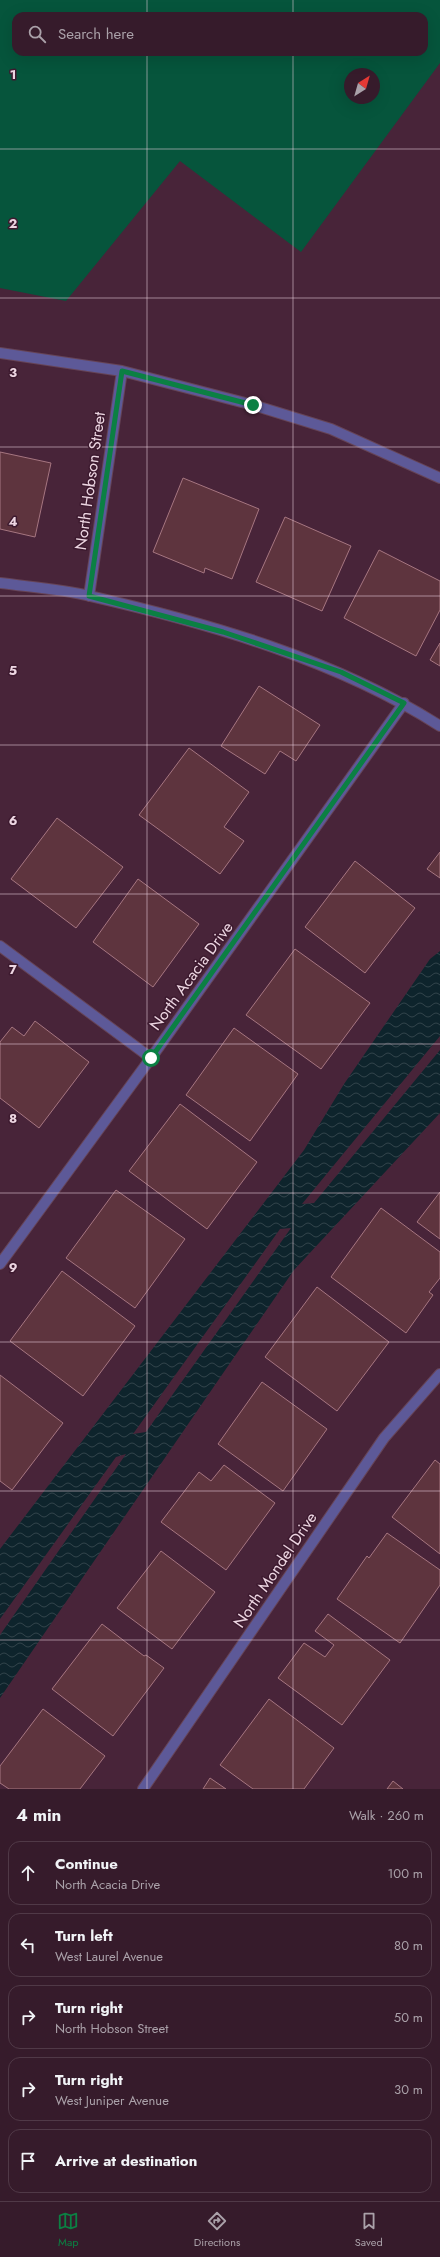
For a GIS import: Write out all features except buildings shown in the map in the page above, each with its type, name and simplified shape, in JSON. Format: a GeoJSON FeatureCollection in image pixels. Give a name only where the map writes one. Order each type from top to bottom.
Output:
{"type":"FeatureCollection","features":[{"type":"Feature","properties":{"kind":"street"},"geometry":{"type":"LineString","coordinates":[[0,353],[122,371],[253,405],[331,429],[440,478]]}},
{"type":"Feature","properties":{"kind":"street","name":"North Hobson Street"},"geometry":{"type":"LineString","coordinates":[[89,596],[122,371]]}},
{"type":"Feature","properties":{"kind":"street"},"geometry":{"type":"LineString","coordinates":[[0,583],[89,596],[223,632],[341,672],[404,703],[440,726]]}},
{"type":"Feature","properties":{"kind":"street","name":"North Acacia Drive"},"geometry":{"type":"LineString","coordinates":[[0,1264],[151,1058],[404,703]]}},
{"type":"Feature","properties":{"kind":"street"},"geometry":{"type":"LineString","coordinates":[[0,946],[151,1058]]}},
{"type":"Feature","properties":{"kind":"street","name":"North Mondel Drive"},"geometry":{"type":"LineString","coordinates":[[143,1789],[384,1438],[440,1374]]}},
{"type":"Feature","properties":{"kind":"green space"},"geometry":{"type":"Polygon","coordinates":[[[0,0],[440,0],[440,63],[301,252],[180,161],[66,301],[0,288],[0,0]]]}},
{"type":"Feature","properties":{"kind":"water"},"geometry":{"type":"Polygon","coordinates":[[[440,951],[440,1036],[302,1204],[314,1203],[440,1050],[440,1113],[294,1270],[0,1698],[0,1635],[126,1454],[116,1457],[0,1619],[0,1549],[304,1150],[344,1084],[430,959],[440,951]],[[291,1228],[280,1229],[133,1434],[146,1432],[291,1228]]]}},
{"type":"Feature","properties":{"kind":"route"},"geometry":{"type":"LineString","coordinates":[[151,1058],[404,703],[341,672],[223,632],[89,596],[122,371],[253,405]]}}]}
